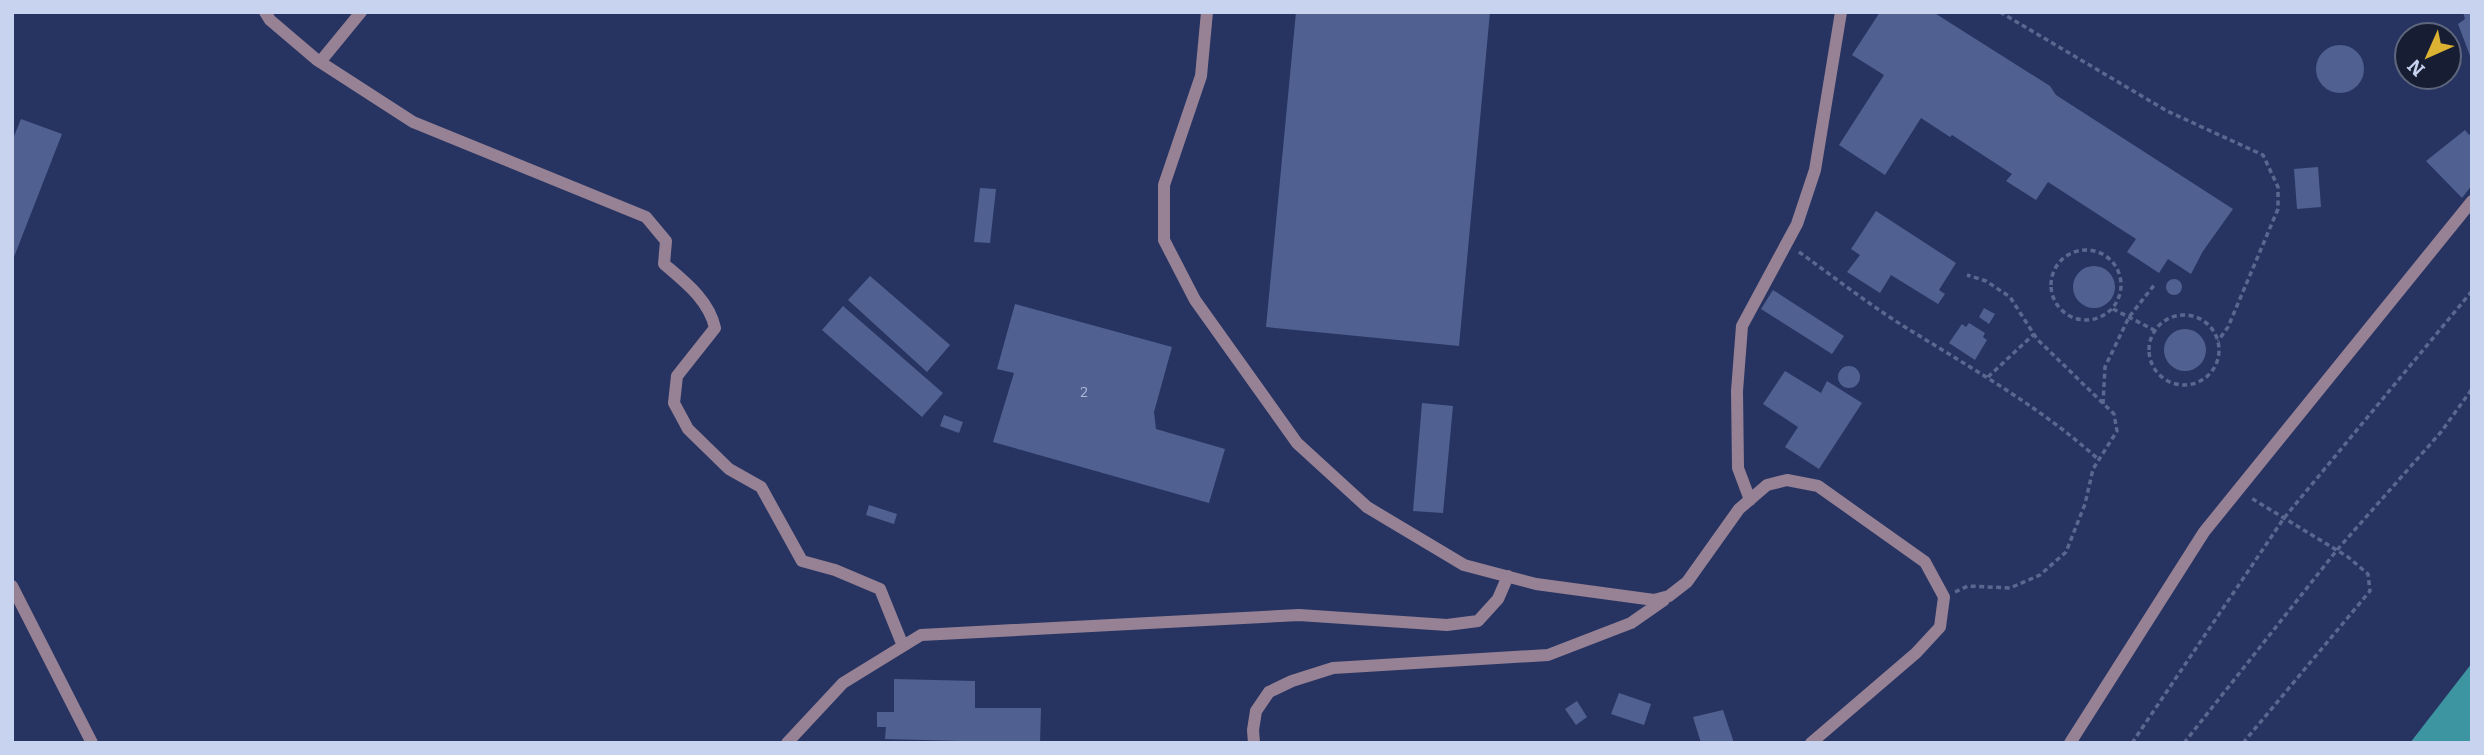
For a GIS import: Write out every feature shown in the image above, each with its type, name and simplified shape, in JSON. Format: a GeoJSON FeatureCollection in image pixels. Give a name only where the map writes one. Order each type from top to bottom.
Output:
{"type":"FeatureCollection","features":[{"type":"Feature","properties":{"kind":"lane"},"geometry":{"type":"LineString","coordinates":[[265,12],[270,20],[320,62],[413,122],[646,217],[666,241],[664,264],[690,286],[712,312],[715,328],[677,376],[674,403],[688,429],[729,469],[761,487],[802,561],[835,570],[880,589],[903,646]]}},
{"type":"Feature","properties":{"kind":"lane"},"geometry":{"type":"LineString","coordinates":[[320,62],[361,12]]}},
{"type":"Feature","properties":{"kind":"lane"},"geometry":{"type":"LineString","coordinates":[[1207,12],[1201,76],[1164,185],[1164,240],[1195,300],[1297,443],[1367,508],[1464,565],[1536,584],[1654,600],[1669,596]]}},
{"type":"Feature","properties":{"kind":"lane"},"geometry":{"type":"LineString","coordinates":[[1750,500],[1738,468],[1737,391],[1742,326],[1797,224],[1815,170],[1842,12]]}},
{"type":"Feature","properties":{"kind":"lane"},"geometry":{"type":"LineString","coordinates":[[2070,743],[2204,532],[2472,201]]}},
{"type":"Feature","properties":{"kind":"lane"},"geometry":{"type":"LineString","coordinates":[[1254,743],[1256,711],[1269,692],[1292,681],[1333,668],[1548,655],[1631,623],[1687,582],[1739,509],[1767,485],[1787,480],[1818,486],[1924,562],[1944,597],[1940,627],[1916,653],[1811,743]]}},
{"type":"Feature","properties":{"kind":"lane"},"geometry":{"type":"LineString","coordinates":[[787,743],[843,683],[921,635],[1299,615],[1447,625],[1478,621],[1498,599],[1508,576]]}},
{"type":"Feature","properties":{"kind":"lane"},"geometry":{"type":"LineString","coordinates":[[12,586],[92,743]]}},
{"type":"Feature","properties":{"kind":"path"},"geometry":{"type":"LineString","coordinates":[[2000,12],[2167,111],[2263,155],[2278,187],[2278,209],[2228,327],[2218,341]]}},
{"type":"Feature","properties":{"kind":"path"},"geometry":{"type":"LineString","coordinates":[[1787,243],[1864,301],[1988,377],[2071,435],[2099,460]]}},
{"type":"Feature","properties":{"kind":"path"},"geometry":{"type":"LineString","coordinates":[[2086,249],[2108,256],[2121,275],[2122,287],[2113,309],[2092,320],[2080,320],[2060,309],[2053,299],[2051,288],[2052,276],[2064,257],[2074,251],[2086,249]]}},
{"type":"Feature","properties":{"kind":"path"},"geometry":{"type":"LineString","coordinates":[[1944,597],[1968,586],[2010,588],[2040,575],[2066,552],[2085,504],[2093,469],[2117,431],[2114,414],[2073,376],[2034,334],[2010,297],[1986,281],[1967,275]]}},
{"type":"Feature","properties":{"kind":"path"},"geometry":{"type":"LineString","coordinates":[[2104,404],[2105,367],[2129,317],[2155,284]]}},
{"type":"Feature","properties":{"kind":"path"},"geometry":{"type":"LineString","coordinates":[[2132,743],[2284,518],[2472,291]]}},
{"type":"Feature","properties":{"kind":"path"},"geometry":{"type":"LineString","coordinates":[[2113,309],[2154,330]]}},
{"type":"Feature","properties":{"kind":"path"},"geometry":{"type":"LineString","coordinates":[[2184,314],[2205,321],[2214,330],[2218,341],[2220,352],[2217,364],[2201,381],[2190,385],[2167,381],[2151,364],[2149,341],[2154,330],[2172,316],[2184,314]]}},
{"type":"Feature","properties":{"kind":"path"},"geometry":{"type":"LineString","coordinates":[[1988,377],[2034,334]]}},
{"type":"Feature","properties":{"kind":"path"},"geometry":{"type":"LineString","coordinates":[[2184,743],[2337,551],[2441,432],[2472,389]]}},
{"type":"Feature","properties":{"kind":"path"},"geometry":{"type":"LineString","coordinates":[[2238,489],[2337,551],[2368,574],[2370,591],[2243,743]]}},
{"type":"Feature","properties":{"kind":"shaded area"},"geometry":{"type":"Polygon","coordinates":[[[2472,663],[2472,743],[2410,743],[2472,663]]]}},
{"type":"Feature","properties":{"kind":"building"},"geometry":{"type":"Polygon","coordinates":[[[1296,12],[1490,12],[1459,346],[1266,327],[1296,12]]]}},
{"type":"Feature","properties":{"kind":"building"},"geometry":{"type":"Polygon","coordinates":[[[1880,12],[1933,12],[2050,86],[2056,95],[2233,209],[2203,251],[2191,274],[2168,259],[2159,273],[2127,252],[2136,239],[2048,182],[2036,200],[2006,181],[2012,174],[1921,118],[1885,175],[1839,145],[1884,75],[1852,55],[1880,12]]]}},
{"type":"Feature","properties":{"kind":"building"},"geometry":{"type":"Polygon","coordinates":[[[2463,12],[2472,12],[2472,61],[2463,37],[2462,21],[2465,19],[2463,12]]]}},
{"type":"Feature","properties":{"kind":"building"},"geometry":{"type":"Polygon","coordinates":[[[2340,45],[2357,52],[2364,69],[2357,86],[2340,93],[2323,86],[2316,69],[2323,52],[2340,45]]]}},
{"type":"Feature","properties":{"kind":"building"},"geometry":{"type":"Polygon","coordinates":[[[21,119],[62,134],[12,262],[12,141],[21,119]]]}},
{"type":"Feature","properties":{"kind":"building"},"geometry":{"type":"Polygon","coordinates":[[[2465,130],[2469,135],[2472,132],[2472,185],[2462,198],[2426,161],[2465,130]]]}},
{"type":"Feature","properties":{"kind":"building"},"geometry":{"type":"Polygon","coordinates":[[[2318,167],[2321,207],[2297,209],[2294,169],[2318,167]]]}},
{"type":"Feature","properties":{"kind":"building"},"geometry":{"type":"Polygon","coordinates":[[[980,188],[996,189],[990,243],[974,242],[980,188]]]}},
{"type":"Feature","properties":{"kind":"building"},"geometry":{"type":"Polygon","coordinates":[[[1876,211],[1956,263],[1939,290],[1945,294],[1938,304],[1891,275],[1880,293],[1847,272],[1860,255],[1851,249],[1876,211]]]}},
{"type":"Feature","properties":{"kind":"building"},"geometry":{"type":"Polygon","coordinates":[[[2094,266],[2109,272],[2115,287],[2109,302],[2094,308],[2079,302],[2073,287],[2079,272],[2094,266]]]}},
{"type":"Feature","properties":{"kind":"building"},"geometry":{"type":"Polygon","coordinates":[[[870,276],[950,345],[927,372],[848,300],[870,276]]]}},
{"type":"Feature","properties":{"kind":"building"},"geometry":{"type":"Polygon","coordinates":[[[2171,279],[2177,279],[2182,287],[2180,293],[2171,295],[2166,290],[2166,284],[2171,279]]]}},
{"type":"Feature","properties":{"kind":"building"},"geometry":{"type":"Polygon","coordinates":[[[1773,290],[1844,336],[1832,354],[1761,309],[1773,290]]]}},
{"type":"Feature","properties":{"kind":"building"},"geometry":{"type":"Polygon","coordinates":[[[1015,304],[1172,347],[1154,412],[1156,429],[1225,449],[1209,503],[993,442],[1014,373],[997,369],[1015,304]]]}},
{"type":"Feature","properties":{"kind":"building"},"geometry":{"type":"Polygon","coordinates":[[[843,306],[943,393],[922,417],[822,330],[843,306]]]}},
{"type":"Feature","properties":{"kind":"building"},"geometry":{"type":"Polygon","coordinates":[[[1984,308],[1995,314],[1989,324],[1979,317],[1984,308]]]}},
{"type":"Feature","properties":{"kind":"building"},"geometry":{"type":"Polygon","coordinates":[[[1969,323],[1985,333],[1983,337],[1987,340],[1975,360],[1949,343],[1962,324],[1966,327],[1969,323]]]}},
{"type":"Feature","properties":{"kind":"building"},"geometry":{"type":"Polygon","coordinates":[[[2185,329],[2200,335],[2206,350],[2200,365],[2185,371],[2170,365],[2164,350],[2170,335],[2185,329]]]}},
{"type":"Feature","properties":{"kind":"building"},"geometry":{"type":"Polygon","coordinates":[[[1849,366],[1859,373],[1860,377],[1853,387],[1849,388],[1839,381],[1838,377],[1845,367],[1849,366]]]}},
{"type":"Feature","properties":{"kind":"building"},"geometry":{"type":"Polygon","coordinates":[[[1785,371],[1821,393],[1827,381],[1862,403],[1819,469],[1785,447],[1798,427],[1763,404],[1785,371]]]}},
{"type":"Feature","properties":{"kind":"building"},"geometry":{"type":"Polygon","coordinates":[[[1422,403],[1453,406],[1443,513],[1413,511],[1422,403]]]}},
{"type":"Feature","properties":{"kind":"building"},"geometry":{"type":"Polygon","coordinates":[[[944,415],[963,422],[959,433],[940,426],[944,415]]]}},
{"type":"Feature","properties":{"kind":"building"},"geometry":{"type":"Polygon","coordinates":[[[869,505],[897,514],[894,524],[866,515],[869,505]]]}},
{"type":"Feature","properties":{"kind":"building"},"geometry":{"type":"Polygon","coordinates":[[[894,679],[975,681],[975,708],[1041,708],[1040,743],[885,739],[886,727],[877,727],[877,712],[894,712],[894,679]]]}},
{"type":"Feature","properties":{"kind":"building"},"geometry":{"type":"Polygon","coordinates":[[[1619,693],[1651,704],[1644,725],[1611,714],[1619,693]]]}},
{"type":"Feature","properties":{"kind":"building"},"geometry":{"type":"Polygon","coordinates":[[[1577,701],[1587,717],[1576,725],[1565,709],[1577,701]]]}},
{"type":"Feature","properties":{"kind":"building"},"geometry":{"type":"Polygon","coordinates":[[[1723,710],[1734,743],[1701,743],[1693,717],[1723,710]]]}}]}
